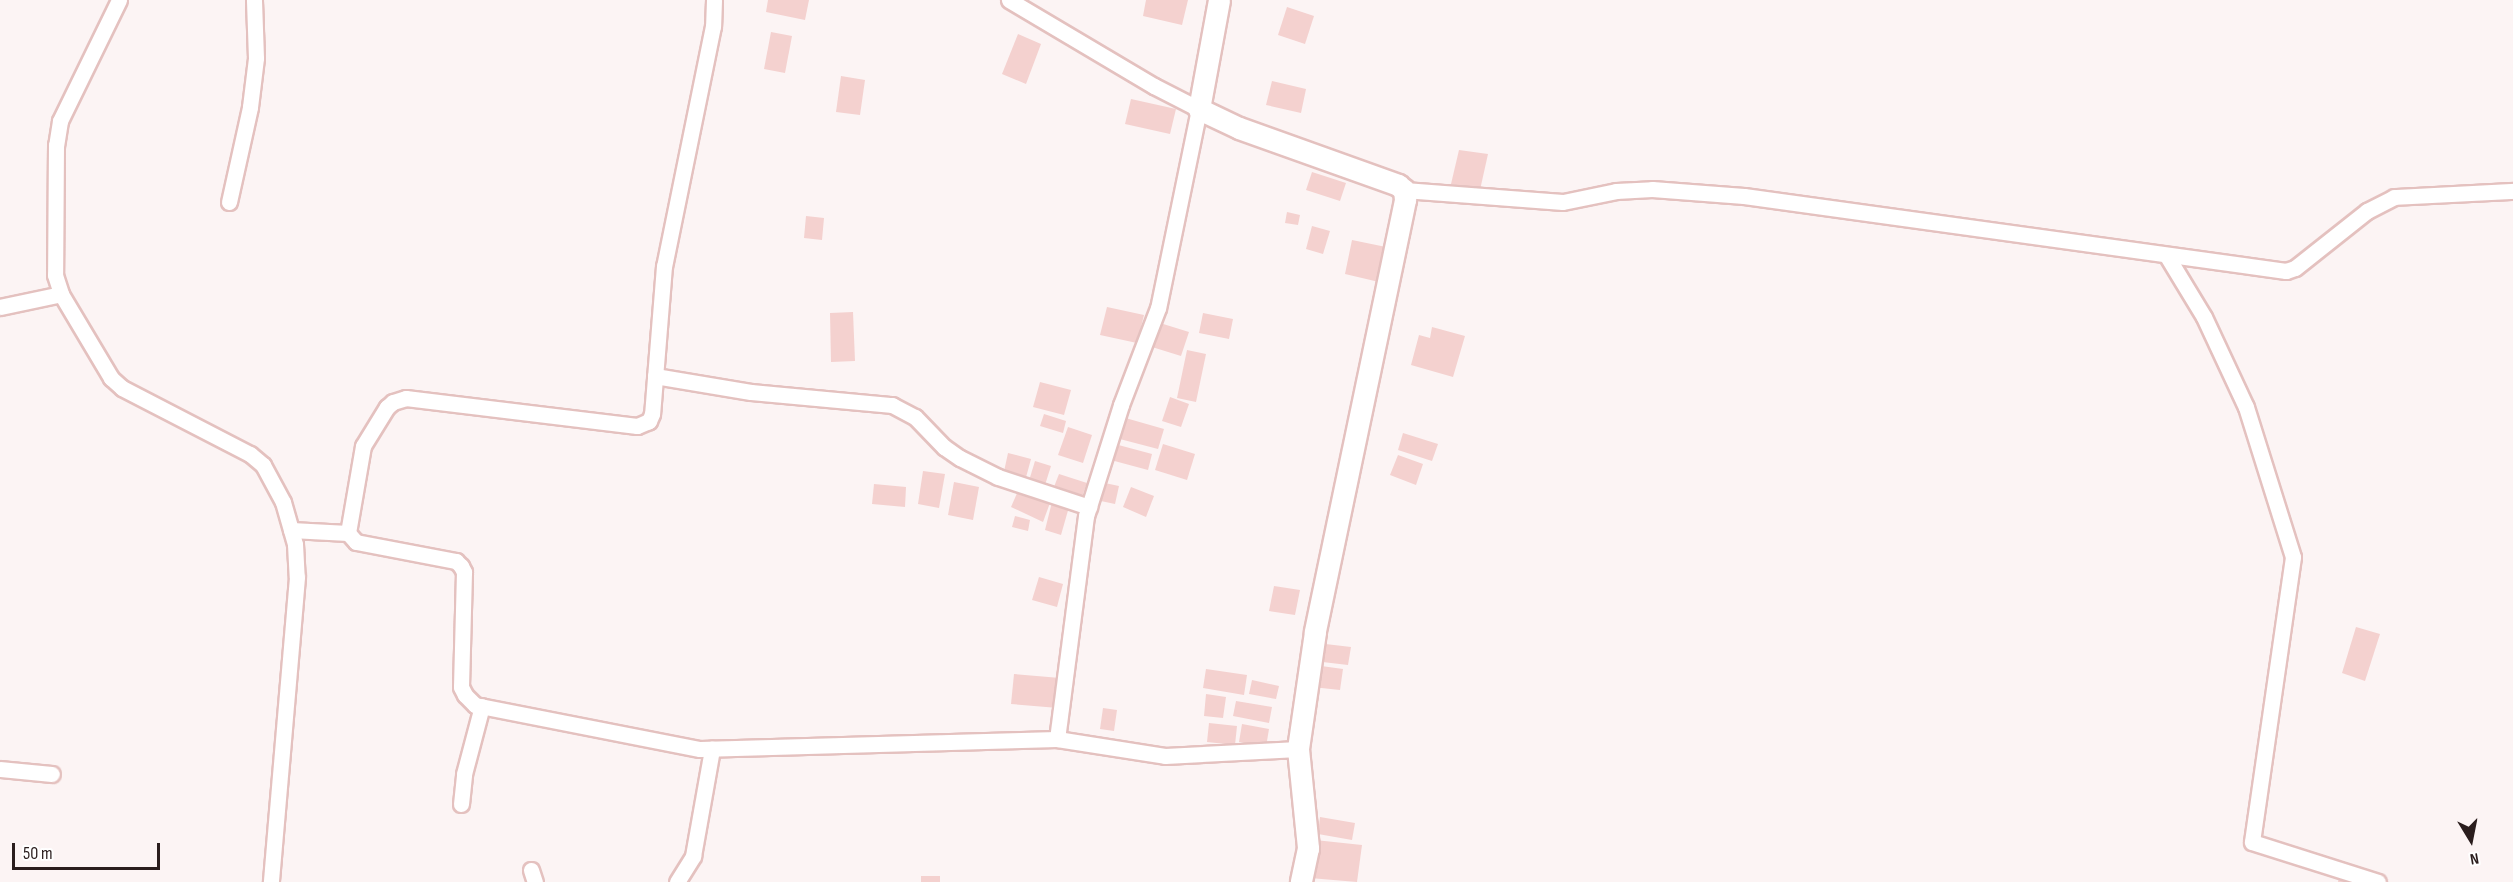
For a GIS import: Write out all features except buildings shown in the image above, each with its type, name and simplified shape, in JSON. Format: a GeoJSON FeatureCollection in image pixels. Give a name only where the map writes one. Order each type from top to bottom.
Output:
{"type":"FeatureCollection","features":[{"type":"Feature","properties":{"kind":"street"},"geometry":{"type":"LineString","coordinates":[[118,0],[60,121],[57,134],[55,275],[61,294],[102,366],[122,388],[250,453],[263,465],[283,502],[291,530],[297,577],[270,882]]}},
{"type":"Feature","properties":{"kind":"street"},"geometry":{"type":"LineString","coordinates":[[229,202],[250,107],[256,58],[254,0]]}},
{"type":"Feature","properties":{"kind":"street"},"geometry":{"type":"LineString","coordinates":[[348,533],[363,446],[387,407],[393,402],[406,398],[637,426],[649,421],[652,414],[662,276],[713,26],[714,0]]}},
{"type":"Feature","properties":{"kind":"street"},"geometry":{"type":"LineString","coordinates":[[1009,0],[1199,109],[1239,128],[1398,185],[1404,190],[1563,202],[1616,191],[1652,189],[1734,195],[2286,271],[2295,268],[2367,211],[2394,197],[2513,191]]}},
{"type":"Feature","properties":{"kind":"street"},"geometry":{"type":"LineString","coordinates":[[1057,739],[1089,507],[1121,405],[1158,308],[1219,0]]}},
{"type":"Feature","properties":{"kind":"street"},"geometry":{"type":"LineString","coordinates":[[1301,882],[1308,848],[1298,748],[1315,632],[1405,200],[1404,190]]}},
{"type":"Feature","properties":{"kind":"street"},"geometry":{"type":"LineString","coordinates":[[2167,256],[2204,317],[2246,407],[2293,557],[2252,842],[2378,882]]}},
{"type":"Feature","properties":{"kind":"street"},"geometry":{"type":"LineString","coordinates":[[0,307],[61,294]]}},
{"type":"Feature","properties":{"kind":"street"},"geometry":{"type":"LineString","coordinates":[[655,376],[751,392],[892,405],[915,417],[944,447],[960,458],[998,477],[1089,507]]}},
{"type":"Feature","properties":{"kind":"street"},"geometry":{"type":"LineString","coordinates":[[291,530],[348,533],[356,542],[456,561],[464,572],[461,687],[469,701],[482,706],[700,749],[1057,739],[1165,756],[1298,748]]}},
{"type":"Feature","properties":{"kind":"street"},"geometry":{"type":"LineString","coordinates":[[460,804],[464,774],[482,706]]}},
{"type":"Feature","properties":{"kind":"street"},"geometry":{"type":"LineString","coordinates":[[677,882],[693,856],[712,749]]}},
{"type":"Feature","properties":{"kind":"street"},"geometry":{"type":"LineString","coordinates":[[0,769],[52,774]]}}]}
